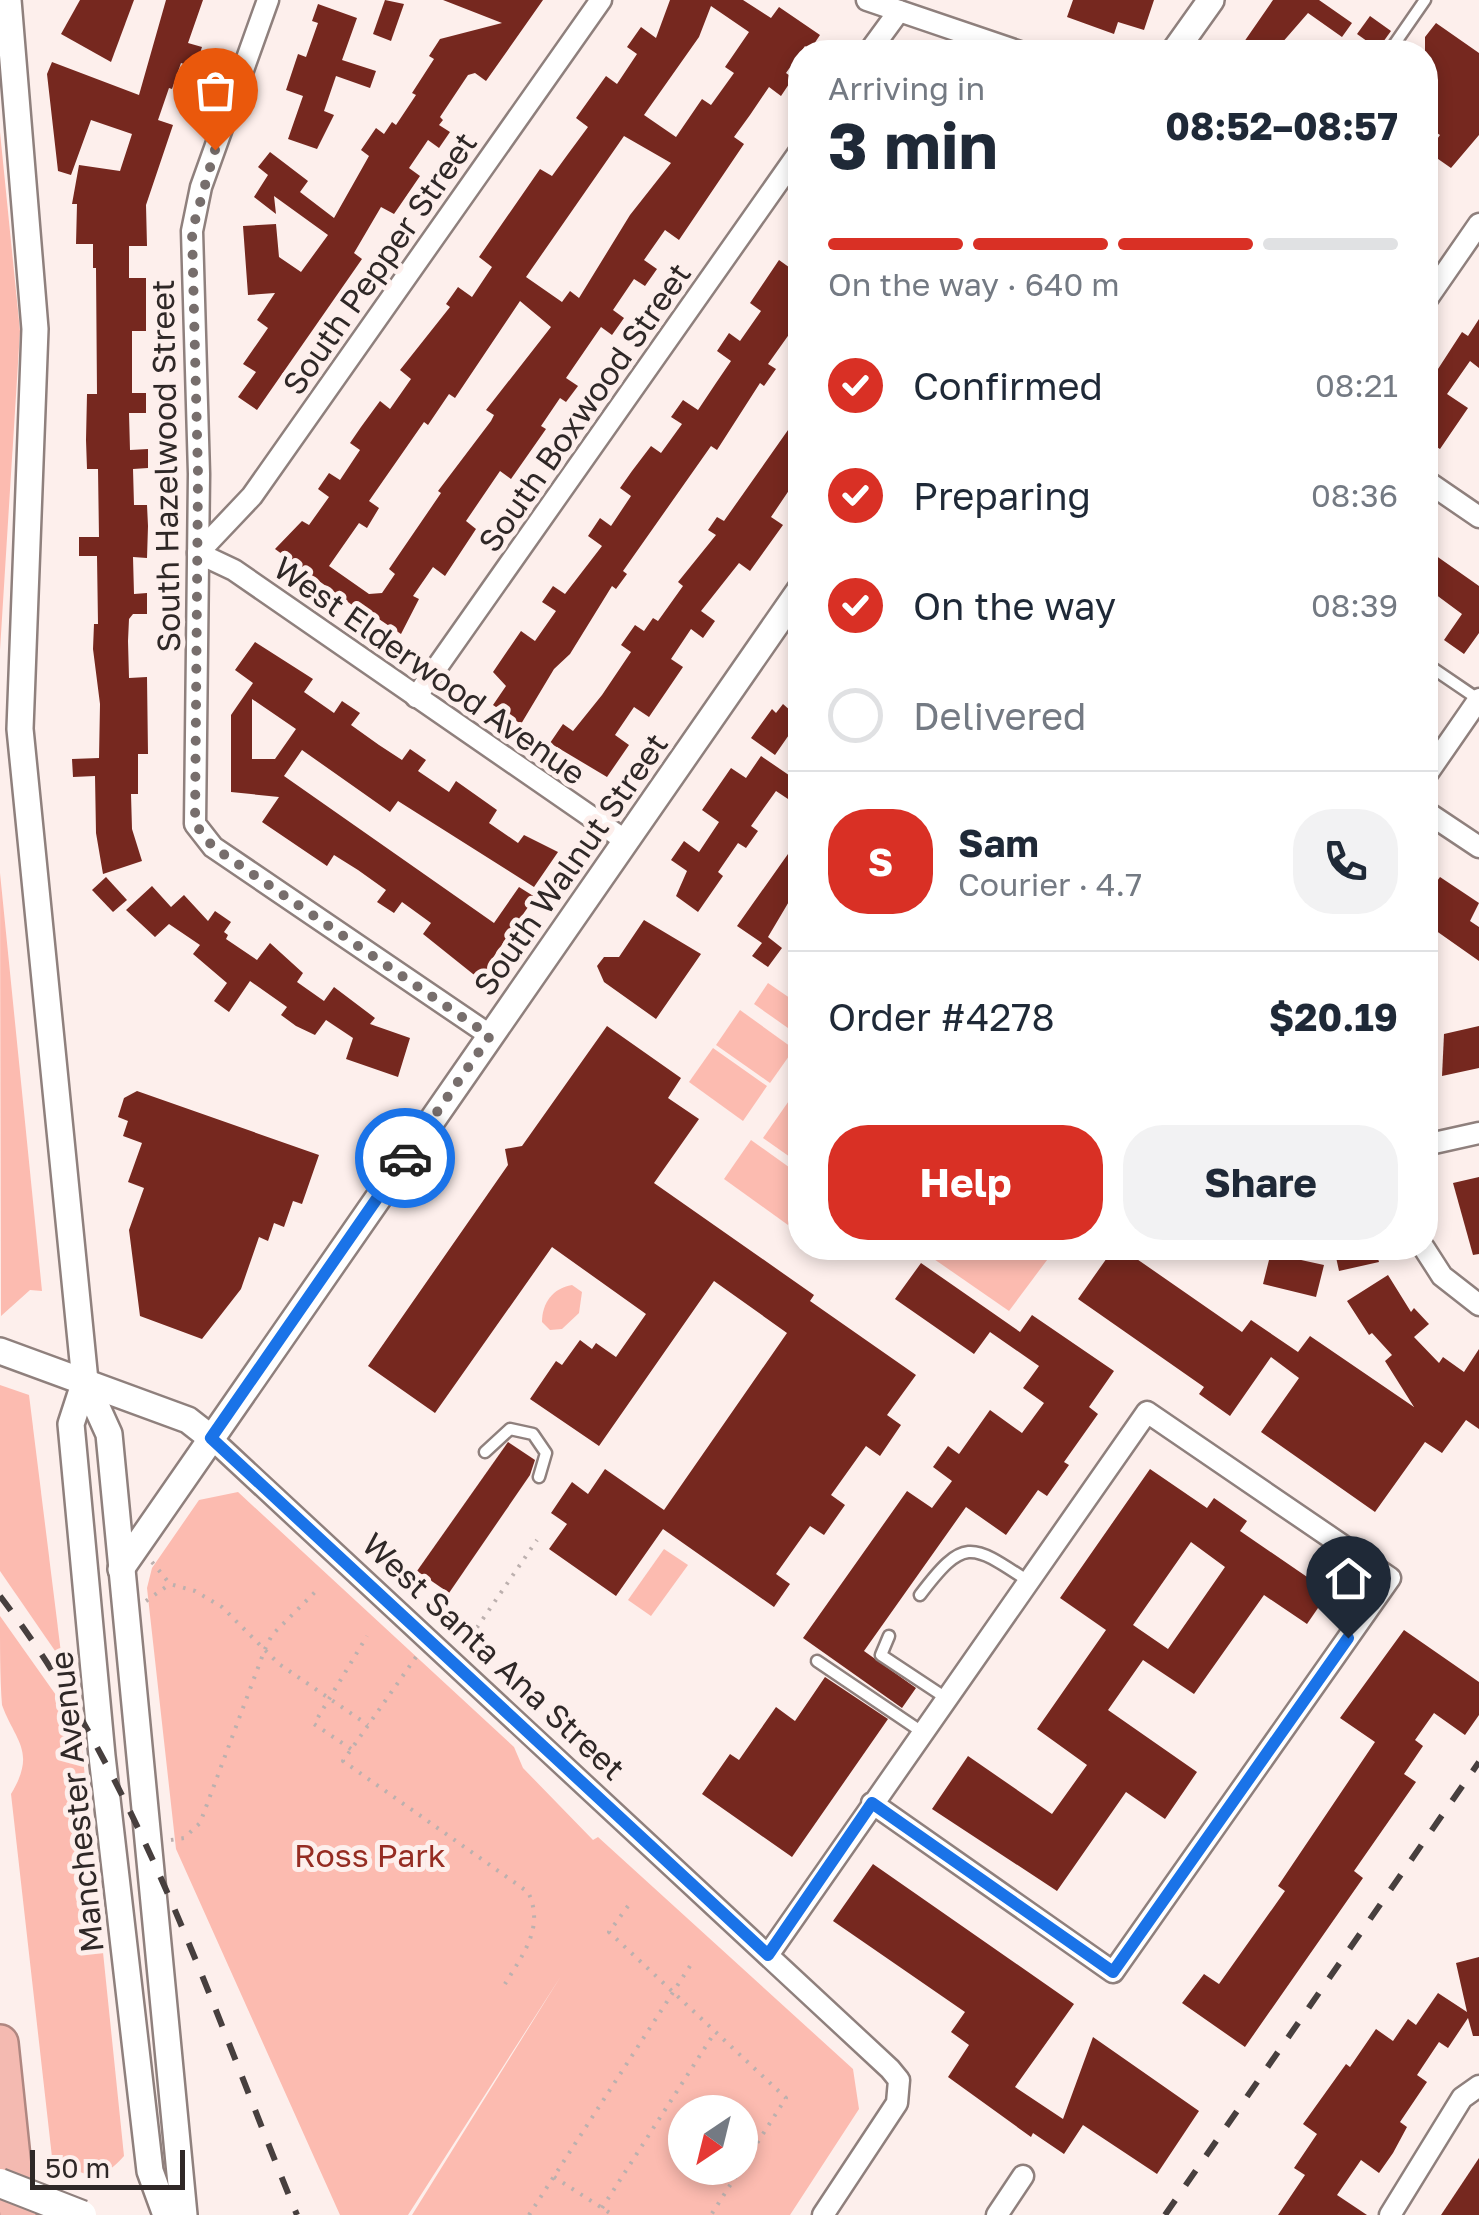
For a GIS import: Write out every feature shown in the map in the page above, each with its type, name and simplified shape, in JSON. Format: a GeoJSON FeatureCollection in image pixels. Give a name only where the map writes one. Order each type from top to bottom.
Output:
{"type":"FeatureCollection","features":[{"type":"Feature","properties":{"kind":"highway"},"geometry":{"type":"LineString","coordinates":[[0,2043],[18,2215]]}},
{"type":"Feature","properties":{"kind":"main road"},"geometry":{"type":"LineString","coordinates":[[0,2183],[82,2215]]}},
{"type":"Feature","properties":{"kind":"street","name":"Manchester Avenue"},"geometry":{"type":"LineString","coordinates":[[8,0],[35,330],[20,729],[30,864],[85,1381],[109,1434],[184,2215]]}},
{"type":"Feature","properties":{"kind":"street","name":"South Hazelwood Street"},"geometry":{"type":"LineString","coordinates":[[268,0],[201,187],[192,231],[198,553],[195,824],[213,847],[490,1036]]}},
{"type":"Feature","properties":{"kind":"street","name":"South Pepper Street"},"geometry":{"type":"LineString","coordinates":[[198,553],[252,496],[601,0]]}},
{"type":"Feature","properties":{"kind":"street"},"geometry":{"type":"LineString","coordinates":[[867,0],[985,40]]}},
{"type":"Feature","properties":{"kind":"street"},"geometry":{"type":"LineString","coordinates":[[1183,40],[1211,0]]}},
{"type":"Feature","properties":{"kind":"street"},"geometry":{"type":"LineString","coordinates":[[878,40],[899,11]]}},
{"type":"Feature","properties":{"kind":"street","name":"South Boxwood Street"},"geometry":{"type":"LineString","coordinates":[[416,696],[788,168]]}},
{"type":"Feature","properties":{"kind":"street"},"geometry":{"type":"LineString","coordinates":[[1438,283],[1479,224]]}},
{"type":"Feature","properties":{"kind":"street"},"geometry":{"type":"LineString","coordinates":[[1438,489],[1479,516]]}},
{"type":"Feature","properties":{"kind":"street","name":"West Elderwood Avenue"},"geometry":{"type":"LineString","coordinates":[[198,553],[234,570],[626,842]]}},
{"type":"Feature","properties":{"kind":"street","name":"South Walnut Street"},"geometry":{"type":"LineString","coordinates":[[120,1569],[788,607]]}},
{"type":"Feature","properties":{"kind":"street"},"geometry":{"type":"LineString","coordinates":[[1438,758],[1479,699]]}},
{"type":"Feature","properties":{"kind":"street"},"geometry":{"type":"LineString","coordinates":[[1438,819],[1479,847]]}},
{"type":"Feature","properties":{"kind":"street"},"geometry":{"type":"LineString","coordinates":[[1438,1142],[1479,1132]]}},
{"type":"Feature","properties":{"kind":"street"},"geometry":{"type":"LineString","coordinates":[[1432,1260],[1442,1276],[1479,1304]]}},
{"type":"Feature","properties":{"kind":"street","name":"West Santa Ana Street"},"geometry":{"type":"LineString","coordinates":[[0,1350],[188,1420],[211,1438],[899,2080],[896,2102],[823,2215]]}},
{"type":"Feature","properties":{"kind":"street","name":"Manchester Avenue"},"geometry":{"type":"LineString","coordinates":[[85,1381],[70,1424],[100,1737],[150,2171],[166,2215]]}},
{"type":"Feature","properties":{"kind":"street"},"geometry":{"type":"LineString","coordinates":[[768,1955],[872,1803],[1148,1412],[1390,1578],[1113,1972],[872,1803]]}},
{"type":"Feature","properties":{"kind":"street"},"geometry":{"type":"LineString","coordinates":[[1390,2215],[1462,2098],[1479,2086]]}},
{"type":"Feature","properties":{"kind":"street"},"geometry":{"type":"LineString","coordinates":[[997,2215],[1023,2176]]}},
{"type":"Feature","properties":{"kind":"lane"},"geometry":{"type":"LineString","coordinates":[[1397,40],[1425,0]]}},
{"type":"Feature","properties":{"kind":"lane"},"geometry":{"type":"LineString","coordinates":[[1438,672],[1479,699]]}},
{"type":"Feature","properties":{"kind":"lane"},"geometry":{"type":"LineString","coordinates":[[485,1452],[500,1433],[510,1429],[534,1434],[546,1453],[539,1477]]}},
{"type":"Feature","properties":{"kind":"lane"},"geometry":{"type":"LineString","coordinates":[[920,1595],[941,1567],[966,1549],[979,1549],[1028,1581]]}},
{"type":"Feature","properties":{"kind":"lane"},"geometry":{"type":"LineString","coordinates":[[889,1636],[881,1655],[946,1698]]}},
{"type":"Feature","properties":{"kind":"lane"},"geometry":{"type":"LineString","coordinates":[[817,1661],[922,1732]]}},
{"type":"Feature","properties":{"kind":"path"},"geometry":{"type":"LineString","coordinates":[[465,1645],[537,1540]]}},
{"type":"Feature","properties":{"kind":"path"},"geometry":{"type":"LineString","coordinates":[[152,1562],[170,1584],[210,1598],[279,1664],[368,1725]]}},
{"type":"Feature","properties":{"kind":"path"},"geometry":{"type":"LineString","coordinates":[[146,1601],[170,1584]]}},
{"type":"Feature","properties":{"kind":"path"},"geometry":{"type":"LineString","coordinates":[[171,1840],[184,1838],[200,1822],[272,1634],[318,1590]]}},
{"type":"Feature","properties":{"kind":"path"},"geometry":{"type":"LineString","coordinates":[[351,1749],[314,1724],[367,1636]]}},
{"type":"Feature","properties":{"kind":"path"},"geometry":{"type":"LineString","coordinates":[[416,1656],[343,1760],[528,1892],[535,1907],[530,1942],[505,1984]]}},
{"type":"Feature","properties":{"kind":"path"},"geometry":{"type":"LineString","coordinates":[[628,1906],[609,1932],[786,2098],[712,2215]]}},
{"type":"Feature","properties":{"kind":"path"},"geometry":{"type":"LineString","coordinates":[[529,2215],[690,1966]]}},
{"type":"Feature","properties":{"kind":"path"},"geometry":{"type":"LineString","coordinates":[[602,2208],[715,2032]]}},
{"type":"Feature","properties":{"kind":"path"},"geometry":{"type":"LineString","coordinates":[[554,2177],[612,2215]]}},
{"type":"Feature","properties":{"kind":"green space"},"geometry":{"type":"Polygon","coordinates":[[[0,132],[20,331],[0,650],[0,132]]]}},
{"type":"Feature","properties":{"kind":"green space"},"geometry":{"type":"Polygon","coordinates":[[[0,873],[42,1291],[30,1290],[1,1316],[0,873]]]}},
{"type":"Feature","properties":{"kind":"green space"},"geometry":{"type":"Polygon","coordinates":[[[768,983],[788,997],[788,1028],[754,1004],[768,983]]]}},
{"type":"Feature","properties":{"kind":"green space"},"geometry":{"type":"Polygon","coordinates":[[[740,1010],[788,1045],[788,1058],[770,1083],[716,1045],[740,1010]]]}},
{"type":"Feature","properties":{"kind":"green space"},"geometry":{"type":"Polygon","coordinates":[[[713,1048],[767,1086],[743,1121],[689,1082],[713,1048]]]}},
{"type":"Feature","properties":{"kind":"green space"},"geometry":{"type":"Polygon","coordinates":[[[788,1102],[788,1156],[763,1138],[788,1102]]]}},
{"type":"Feature","properties":{"kind":"green space"},"geometry":{"type":"Polygon","coordinates":[[[751,1140],[788,1166],[788,1225],[724,1179],[751,1140]]]}},
{"type":"Feature","properties":{"kind":"green space"},"geometry":{"type":"Polygon","coordinates":[[[935,1260],[1047,1260],[1009,1311],[935,1260]]]}},
{"type":"Feature","properties":{"kind":"green space"},"geometry":{"type":"Polygon","coordinates":[[[572,1285],[582,1292],[579,1313],[562,1329],[550,1330],[542,1322],[546,1303],[559,1289],[572,1285]]]}},
{"type":"Feature","properties":{"kind":"green space"},"geometry":{"type":"Polygon","coordinates":[[[0,1385],[29,1395],[62,1661],[0,1571],[0,1385]]]}},
{"type":"Feature","properties":{"kind":"green space","name":"Ross Park"},"geometry":{"type":"Polygon","coordinates":[[[238,1492],[514,1747],[523,1768],[593,1840],[598,1837],[853,2069],[859,2109],[790,2215],[412,2215],[561,1976],[408,2215],[340,2215],[176,1849],[147,1588],[152,1568],[199,1500],[238,1492]]]}},
{"type":"Feature","properties":{"kind":"green space"},"geometry":{"type":"Polygon","coordinates":[[[664,1549],[688,1565],[651,1616],[628,1600],[664,1549]]]}},
{"type":"Feature","properties":{"kind":"green space"},"geometry":{"type":"Polygon","coordinates":[[[0,1616],[80,1729],[124,2156],[98,2175],[82,2173],[52,2157],[11,1794],[19,1779],[23,1756],[2,1705],[0,1616]]]}},
{"type":"Feature","properties":{"kind":"building"},"geometry":{"type":"Polygon","coordinates":[[[80,0],[134,0],[111,62],[61,34],[80,0]]]}},
{"type":"Feature","properties":{"kind":"building"},"geometry":{"type":"Polygon","coordinates":[[[166,0],[203,0],[188,43],[202,47],[195,68],[181,63],[158,120],[173,125],[146,205],[147,246],[129,246],[129,278],[146,278],[146,331],[132,331],[132,393],[146,393],[146,413],[129,413],[130,450],[148,449],[148,468],[133,469],[134,505],[147,505],[148,526],[147,558],[133,557],[134,594],[147,593],[147,614],[133,614],[129,619],[129,678],[147,677],[148,754],[138,754],[138,794],[131,794],[132,829],[142,861],[103,874],[96,833],[95,776],[73,777],[72,759],[99,758],[100,704],[93,649],[94,624],[98,624],[97,556],[79,556],[79,537],[99,537],[98,469],[87,469],[86,440],[87,394],[97,394],[96,268],[93,244],[76,244],[77,204],[72,204],[79,165],[120,171],[132,134],[91,120],[71,175],[58,171],[47,74],[52,62],[139,95],[166,0]]]}},
{"type":"Feature","properties":{"kind":"building"},"geometry":{"type":"Polygon","coordinates":[[[385,0],[404,4],[391,41],[373,34],[385,0]]]}},
{"type":"Feature","properties":{"kind":"building"},"geometry":{"type":"Polygon","coordinates":[[[443,0],[543,0],[486,81],[475,73],[468,75],[440,117],[443,120],[439,125],[450,132],[439,148],[428,140],[409,168],[420,176],[394,214],[381,207],[354,253],[362,259],[257,410],[238,397],[256,372],[243,364],[268,328],[257,320],[275,293],[248,295],[243,226],[276,224],[279,257],[301,272],[328,235],[274,196],[276,214],[254,197],[268,175],[258,167],[270,152],[308,181],[300,192],[334,218],[369,156],[361,150],[376,128],[384,134],[392,122],[396,125],[416,95],[412,93],[434,59],[429,56],[440,39],[502,23],[443,0]]]}},
{"type":"Feature","properties":{"kind":"building"},"geometry":{"type":"Polygon","coordinates":[[[670,0],[743,0],[771,18],[779,7],[820,35],[817,40],[788,40],[788,86],[781,96],[769,87],[734,137],[744,144],[679,240],[665,230],[644,260],[657,269],[645,286],[634,279],[613,310],[624,318],[612,335],[601,327],[566,378],[578,386],[566,402],[560,398],[541,426],[546,429],[511,479],[500,471],[466,521],[476,529],[445,576],[433,567],[413,596],[419,599],[401,634],[373,615],[370,618],[275,549],[302,521],[309,525],[329,497],[318,489],[329,473],[340,480],[360,450],[350,443],[361,427],[380,401],[390,409],[411,379],[400,370],[450,307],[446,304],[458,287],[472,297],[492,267],[479,257],[540,169],[552,176],[588,127],[576,118],[606,76],[617,84],[637,54],[627,47],[641,27],[656,38],[670,0]],[[711,6],[699,37],[644,115],[676,137],[702,99],[711,105],[734,73],[725,67],[749,32],[711,6]],[[624,136],[526,277],[562,302],[570,291],[579,298],[630,215],[671,163],[624,136]],[[520,301],[455,398],[449,394],[428,425],[424,422],[369,501],[379,508],[367,528],[359,523],[329,566],[369,594],[382,593],[395,574],[389,569],[441,493],[438,491],[491,421],[494,415],[486,410],[551,327],[520,301]]]}},
{"type":"Feature","properties":{"kind":"building"},"geometry":{"type":"Polygon","coordinates":[[[1073,0],[1154,0],[1144,30],[1118,22],[1114,34],[1067,17],[1073,0]]]}},
{"type":"Feature","properties":{"kind":"building"},"geometry":{"type":"Polygon","coordinates":[[[1273,0],[1319,0],[1352,23],[1342,37],[1308,13],[1284,40],[1245,40],[1273,0]]]}},
{"type":"Feature","properties":{"kind":"building"},"geometry":{"type":"Polygon","coordinates":[[[318,4],[357,18],[342,60],[376,71],[370,88],[336,76],[324,111],[334,115],[317,149],[288,139],[303,96],[286,90],[298,54],[306,57],[318,23],[312,21],[318,4]]]}},
{"type":"Feature","properties":{"kind":"building"},"geometry":{"type":"Polygon","coordinates":[[[1370,16],[1391,31],[1384,40],[1365,40],[1357,34],[1370,16]]]}},
{"type":"Feature","properties":{"kind":"building"},"geometry":{"type":"Polygon","coordinates":[[[1436,23],[1479,53],[1479,135],[1451,168],[1438,159],[1438,40],[1425,37],[1436,23]]]}},
{"type":"Feature","properties":{"kind":"building"},"geometry":{"type":"Polygon","coordinates":[[[779,260],[788,266],[788,336],[768,364],[776,369],[764,386],[760,383],[717,450],[711,446],[623,571],[627,574],[616,589],[612,586],[570,654],[554,669],[521,724],[493,705],[506,686],[493,672],[521,631],[535,641],[556,611],[542,602],[553,586],[565,594],[602,546],[588,536],[600,518],[611,526],[631,496],[620,488],[651,446],[661,453],[682,424],[671,417],[683,400],[698,410],[731,361],[717,351],[729,333],[740,341],[761,311],[750,303],[779,260]]]}},
{"type":"Feature","properties":{"kind":"building"},"geometry":{"type":"Polygon","coordinates":[[[1479,319],[1479,368],[1470,361],[1447,394],[1468,408],[1440,449],[1438,369],[1462,332],[1468,336],[1479,319]]]}},
{"type":"Feature","properties":{"kind":"building"},"geometry":{"type":"Polygon","coordinates":[[[788,430],[788,492],[771,517],[783,525],[750,571],[739,563],[701,611],[715,621],[703,638],[691,629],[671,659],[683,667],[649,717],[634,707],[615,735],[629,745],[607,777],[550,743],[563,724],[573,731],[602,695],[631,652],[621,645],[635,625],[644,631],[653,618],[658,621],[683,586],[678,582],[716,535],[708,530],[717,517],[724,521],[788,430]]]}},
{"type":"Feature","properties":{"kind":"building"},"geometry":{"type":"Polygon","coordinates":[[[1438,557],[1479,586],[1479,633],[1464,654],[1444,640],[1462,614],[1438,596],[1438,557]]]}},
{"type":"Feature","properties":{"kind":"building"},"geometry":{"type":"Polygon","coordinates":[[[255,642],[313,679],[304,692],[334,713],[342,701],[360,713],[351,725],[379,745],[402,760],[410,749],[426,760],[418,771],[449,792],[456,781],[497,810],[489,823],[518,843],[524,835],[558,852],[534,887],[398,801],[390,812],[302,750],[284,776],[494,923],[519,887],[535,897],[492,959],[496,963],[483,982],[423,934],[431,923],[402,902],[394,913],[377,902],[386,890],[334,855],[327,866],[262,822],[279,797],[231,792],[231,715],[253,683],[235,670],[255,642]],[[252,699],[252,759],[275,759],[296,729],[252,699]]]}},
{"type":"Feature","properties":{"kind":"building"},"geometry":{"type":"Polygon","coordinates":[[[783,704],[788,708],[788,736],[775,755],[751,738],[772,709],[776,713],[783,704]]]}},
{"type":"Feature","properties":{"kind":"building"},"geometry":{"type":"Polygon","coordinates":[[[761,756],[788,774],[788,799],[776,791],[751,826],[758,831],[746,848],[738,843],[718,872],[723,876],[698,912],[676,896],[687,871],[671,860],[684,841],[699,852],[719,822],[702,810],[731,768],[746,778],[761,756]]]}},
{"type":"Feature","properties":{"kind":"building"},"geometry":{"type":"Polygon","coordinates":[[[788,854],[788,903],[768,937],[782,948],[768,967],[752,956],[762,943],[737,926],[788,854]]]}},
{"type":"Feature","properties":{"kind":"building"},"geometry":{"type":"Polygon","coordinates":[[[106,877],[127,900],[113,912],[92,890],[106,877]]]}},
{"type":"Feature","properties":{"kind":"building"},"geometry":{"type":"Polygon","coordinates":[[[1440,877],[1479,903],[1470,921],[1479,927],[1479,961],[1438,932],[1440,877]]]}},
{"type":"Feature","properties":{"kind":"building"},"geometry":{"type":"Polygon","coordinates":[[[152,886],[171,907],[184,895],[208,921],[215,911],[231,922],[224,932],[228,935],[226,939],[257,960],[270,943],[303,973],[297,982],[324,1001],[334,987],[375,1018],[370,1024],[410,1038],[398,1077],[346,1059],[353,1038],[326,1020],[315,1035],[296,1026],[281,1015],[287,1007],[250,981],[229,1012],[214,1001],[227,983],[193,954],[200,945],[169,924],[155,937],[126,910],[152,886]]]}},
{"type":"Feature","properties":{"kind":"building"},"geometry":{"type":"Polygon","coordinates":[[[644,920],[701,954],[656,1019],[604,982],[597,966],[604,957],[619,957],[644,920]]]}},
{"type":"Feature","properties":{"kind":"building"},"geometry":{"type":"Polygon","coordinates":[[[607,1026],[681,1078],[668,1098],[699,1119],[654,1183],[814,1295],[810,1301],[916,1375],[887,1415],[901,1425],[880,1456],[866,1446],[831,1495],[845,1505],[824,1535],[810,1526],[776,1574],[790,1584],[774,1607],[663,1529],[616,1596],[549,1549],[567,1524],[551,1513],[572,1482],[588,1494],[605,1469],[664,1510],[787,1333],[714,1281],[599,1446],[530,1399],[556,1361],[562,1365],[580,1340],[592,1349],[596,1343],[616,1357],[646,1314],[552,1247],[435,1413],[368,1366],[508,1165],[505,1149],[522,1146],[607,1026]]]}},
{"type":"Feature","properties":{"kind":"building"},"geometry":{"type":"Polygon","coordinates":[[[1479,1026],[1479,1068],[1442,1076],[1444,1034],[1479,1026]]]}},
{"type":"Feature","properties":{"kind":"building"},"geometry":{"type":"Polygon","coordinates":[[[137,1091],[319,1155],[302,1204],[293,1201],[284,1227],[274,1223],[268,1241],[259,1237],[241,1289],[202,1339],[140,1316],[129,1230],[144,1188],[128,1182],[142,1143],[123,1136],[128,1121],[118,1117],[124,1098],[137,1091]]]}},
{"type":"Feature","properties":{"kind":"building"},"geometry":{"type":"Polygon","coordinates":[[[1479,1177],[1479,1254],[1473,1255],[1453,1183],[1479,1177]]]}},
{"type":"Feature","properties":{"kind":"building"},"geometry":{"type":"Polygon","coordinates":[[[1106,1260],[1138,1260],[1242,1332],[1251,1320],[1298,1352],[1310,1336],[1414,1407],[1385,1361],[1392,1355],[1372,1333],[1369,1335],[1347,1301],[1388,1275],[1411,1312],[1414,1308],[1429,1324],[1414,1337],[1439,1363],[1443,1357],[1464,1372],[1479,1349],[1479,1429],[1466,1420],[1442,1453],[1425,1442],[1375,1512],[1261,1432],[1299,1378],[1271,1357],[1230,1416],[1199,1394],[1204,1387],[1078,1299],[1106,1260]]]}},
{"type":"Feature","properties":{"kind":"building"},"geometry":{"type":"Polygon","coordinates":[[[1269,1260],[1324,1265],[1316,1297],[1263,1284],[1269,1260]]]}},
{"type":"Feature","properties":{"kind":"building"},"geometry":{"type":"Polygon","coordinates":[[[1337,1260],[1379,1262],[1339,1271],[1337,1260]]]}},
{"type":"Feature","properties":{"kind":"building"},"geometry":{"type":"Polygon","coordinates":[[[921,1263],[1020,1332],[1032,1315],[1114,1371],[1089,1407],[1098,1414],[1064,1462],[1069,1465],[1047,1496],[1038,1490],[1006,1535],[966,1507],[864,1651],[916,1688],[902,1708],[803,1638],[907,1491],[932,1508],[952,1481],[933,1467],[948,1446],[959,1454],[990,1410],[1022,1433],[1044,1403],[1023,1388],[1039,1366],[990,1332],[974,1354],[895,1299],[921,1263]]]}},
{"type":"Feature","properties":{"kind":"building"},"geometry":{"type":"Polygon","coordinates":[[[508,1442],[535,1460],[530,1475],[449,1593],[417,1571],[508,1442]]]}},
{"type":"Feature","properties":{"kind":"building"},"geometry":{"type":"Polygon","coordinates":[[[1150,1469],[1207,1508],[1214,1498],[1247,1521],[1240,1531],[1329,1592],[1307,1624],[1264,1595],[1194,1694],[1143,1660],[1108,1710],[1197,1772],[1165,1819],[1126,1792],[1057,1891],[932,1809],[968,1756],[1052,1814],[1087,1765],[1037,1729],[1106,1630],[1060,1598],[1150,1469]],[[1191,1542],[1133,1625],[1168,1649],[1225,1567],[1191,1542]]]}},
{"type":"Feature","properties":{"kind":"building"},"geometry":{"type":"Polygon","coordinates":[[[1404,1630],[1479,1682],[1479,1715],[1465,1735],[1434,1713],[1415,1740],[1423,1746],[1404,1774],[1416,1782],[1354,1871],[1363,1878],[1245,2047],[1182,2003],[1204,1974],[1219,1984],[1285,1891],[1278,1886],[1375,1742],[1340,1718],[1404,1630]]]}},
{"type":"Feature","properties":{"kind":"building"},"geometry":{"type":"Polygon","coordinates":[[[825,1677],[888,1719],[792,1857],[702,1794],[730,1754],[739,1760],[776,1707],[795,1721],[825,1677]]]}},
{"type":"Feature","properties":{"kind":"building"},"geometry":{"type":"Polygon","coordinates":[[[873,1864],[1074,2004],[1015,2087],[1063,2119],[1093,2037],[1199,2111],[1157,2174],[1083,2125],[1064,2154],[1033,2133],[1031,2137],[948,2077],[969,2045],[951,2032],[965,2012],[833,1921],[873,1864]]]}},
{"type":"Feature","properties":{"kind":"building"},"geometry":{"type":"Polygon","coordinates":[[[1479,1957],[1479,2036],[1473,2036],[1468,2018],[1448,2048],[1439,2042],[1417,2075],[1427,2082],[1400,2122],[1407,2127],[1393,2153],[1379,2173],[1361,2160],[1337,2195],[1367,2215],[1278,2215],[1305,2175],[1294,2168],[1317,2134],[1303,2124],[1346,2064],[1350,2067],[1376,2029],[1393,2041],[1408,2019],[1416,2025],[1438,1993],[1467,2012],[1456,1963],[1479,1957]]]}},
{"type":"Feature","properties":{"kind":"building"},"geometry":{"type":"Polygon","coordinates":[[[1479,2158],[1479,2215],[1441,2215],[1479,2158]]]}},
{"type":"Feature","properties":{"kind":"railway"},"geometry":{"type":"LineString","coordinates":[[0,1596],[49,1666],[133,1817],[202,1975],[297,2215]]}},
{"type":"Feature","properties":{"kind":"railway"},"geometry":{"type":"LineString","coordinates":[[1165,2215],[1479,1762]]}},
{"type":"Feature","properties":{"kind":"way so far"},"geometry":{"type":"LineString","coordinates":[[215,150],[201,187],[192,231],[198,474],[195,824],[198,833],[213,847],[490,1036],[405,1158]]}},
{"type":"Feature","properties":{"kind":"route"},"geometry":{"type":"LineString","coordinates":[[405,1158],[211,1438],[768,1955],[872,1803],[1113,1972],[1348,1638]]}}]}
